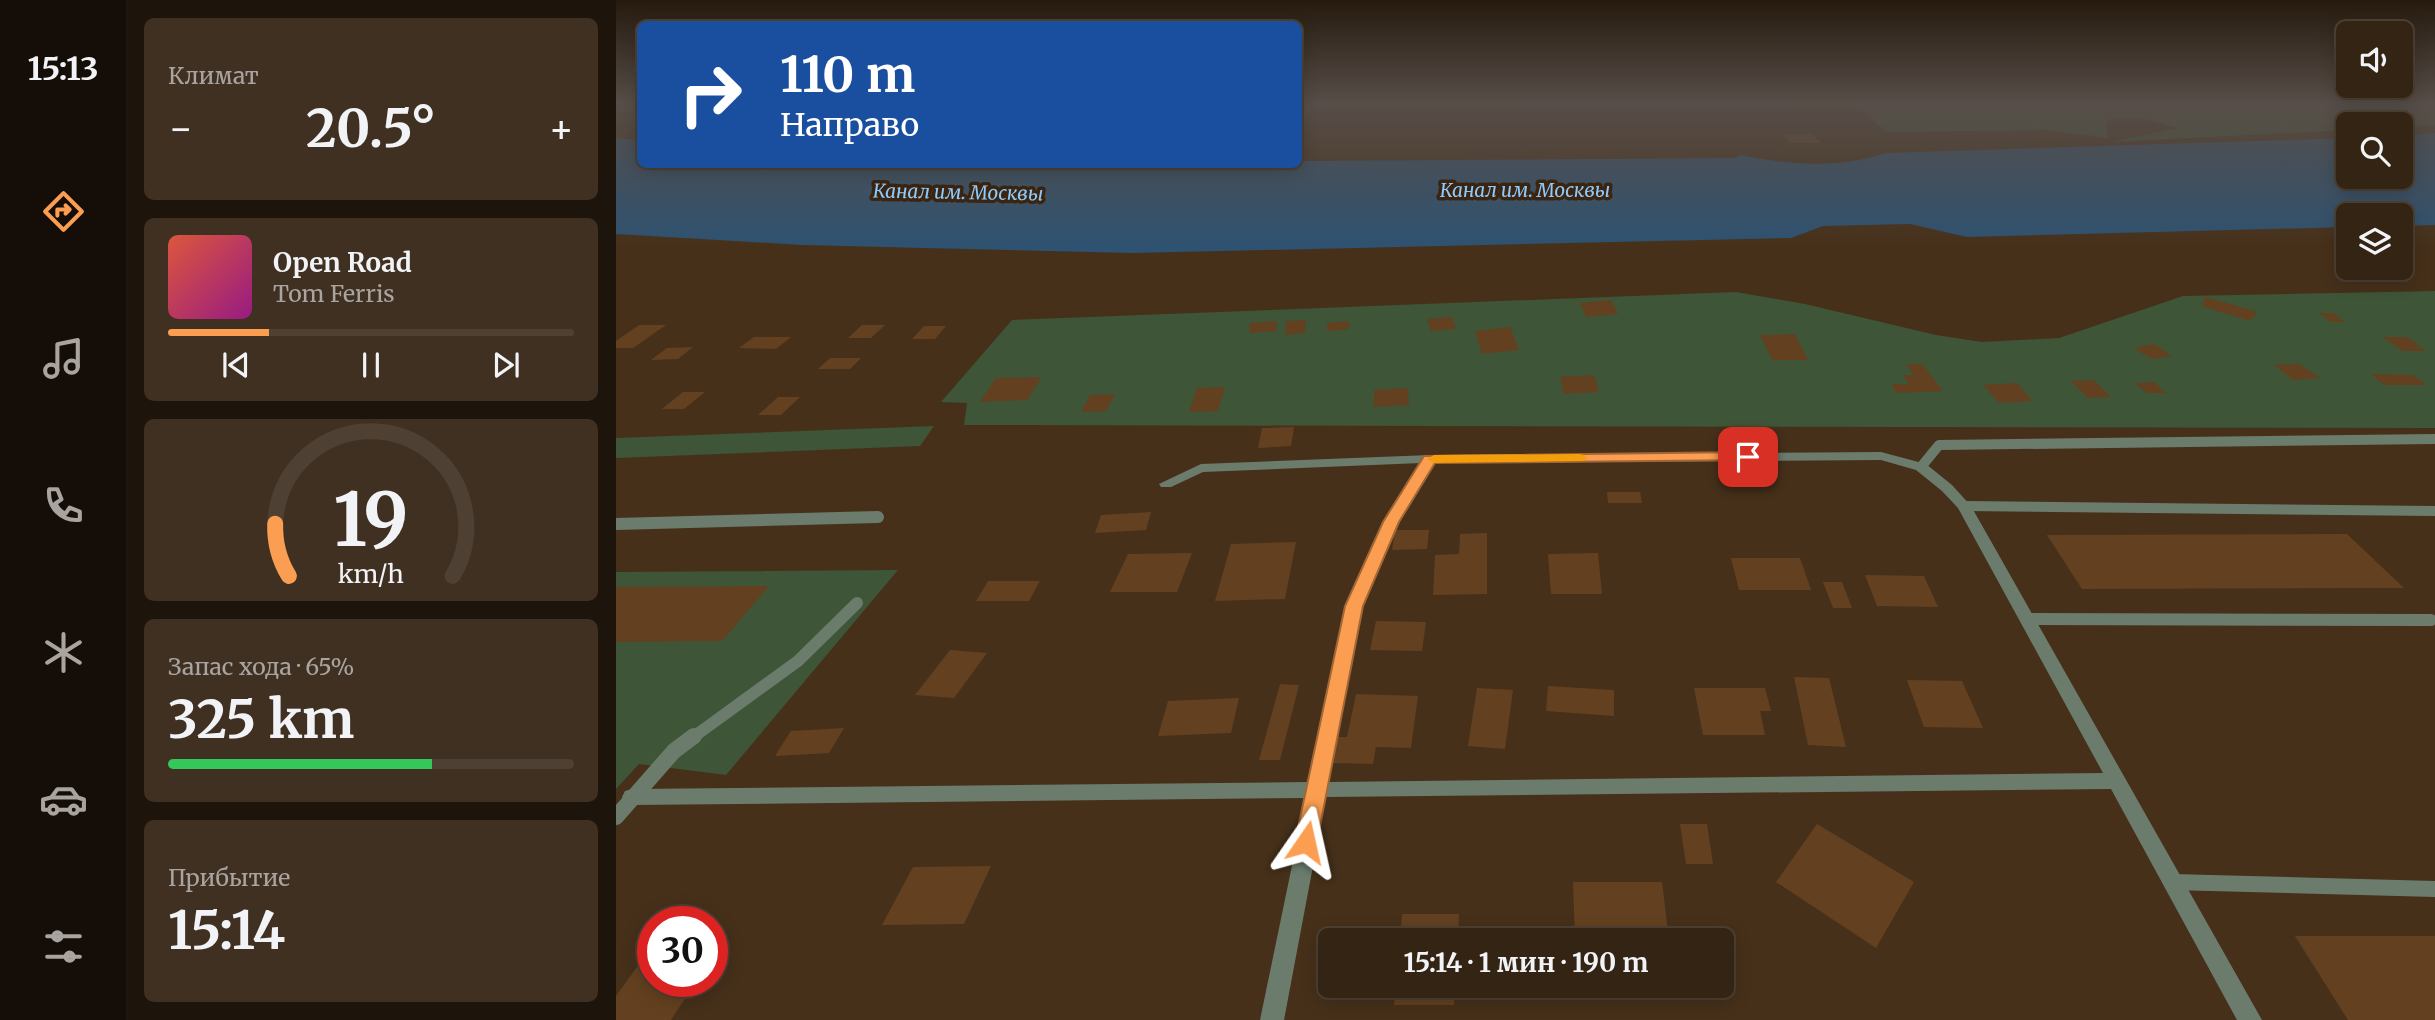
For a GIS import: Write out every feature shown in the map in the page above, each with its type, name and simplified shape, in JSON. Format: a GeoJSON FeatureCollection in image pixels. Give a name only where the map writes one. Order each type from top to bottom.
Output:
{"type":"FeatureCollection","features":[{"type":"Feature","properties":{"kind":"street"},"geometry":{"type":"LineString","coordinates":[[1167,484],[1201,468],[1430,459],[1881,456],[1920,467],[1947,488],[1964,506],[2250,1020]]}},
{"type":"Feature","properties":{"kind":"street"},"geometry":{"type":"LineString","coordinates":[[1272,1020],[1354,606],[1391,522],[1430,459]]}},
{"type":"Feature","properties":{"kind":"street"},"geometry":{"type":"LineString","coordinates":[[632,797],[2116,781]]}},
{"type":"Feature","properties":{"kind":"lane"},"geometry":{"type":"LineString","coordinates":[[1920,467],[1939,445],[2435,439]]}},
{"type":"Feature","properties":{"kind":"lane"},"geometry":{"type":"LineString","coordinates":[[1964,506],[2435,511]]}},
{"type":"Feature","properties":{"kind":"lane"},"geometry":{"type":"LineString","coordinates":[[616,524],[878,517]]}},
{"type":"Feature","properties":{"kind":"lane"},"geometry":{"type":"LineString","coordinates":[[616,817],[674,751],[798,661],[858,603]]}},
{"type":"Feature","properties":{"kind":"lane"},"geometry":{"type":"LineString","coordinates":[[2026,619],[2431,620]]}},
{"type":"Feature","properties":{"kind":"lane"},"geometry":{"type":"LineString","coordinates":[[2172,882],[2435,889]]}},
{"type":"Feature","properties":{"kind":"green space"},"geometry":{"type":"Polygon","coordinates":[[[2435,291],[2435,428],[964,425],[967,403],[941,402],[1012,320],[1736,292],[1805,304],[1936,335],[1982,342],[2059,338],[2183,296],[2435,291]]]}},
{"type":"Feature","properties":{"kind":"green space"},"geometry":{"type":"Polygon","coordinates":[[[934,426],[920,446],[616,458],[616,438],[934,426]]]}},
{"type":"Feature","properties":{"kind":"green space"},"geometry":{"type":"Polygon","coordinates":[[[898,570],[726,775],[639,764],[616,789],[616,572],[898,570]]]}},
{"type":"Feature","properties":{"kind":"water","name":"Канал им. Москвы"},"geometry":{"type":"Polygon","coordinates":[[[616,152],[637,152],[637,168],[1302,168],[1302,161],[1735,158],[1741,155],[1813,164],[1850,161],[1885,153],[2336,152],[2336,189],[2413,189],[2413,152],[2435,152],[2435,225],[2413,226],[2413,203],[2336,203],[2336,227],[1967,237],[1910,224],[1823,226],[1791,238],[1133,253],[803,245],[616,234],[616,152]]]}},
{"type":"Feature","properties":{"kind":"building"},"geometry":{"type":"Polygon","coordinates":[[[2205,297],[2258,312],[2250,321],[2202,306],[2205,297]]]}},
{"type":"Feature","properties":{"kind":"building"},"geometry":{"type":"Polygon","coordinates":[[[1611,300],[1618,314],[1586,317],[1580,303],[1611,300]]]}},
{"type":"Feature","properties":{"kind":"building"},"geometry":{"type":"Polygon","coordinates":[[[2319,313],[2333,313],[2345,322],[2331,322],[2319,313]]]}},
{"type":"Feature","properties":{"kind":"building"},"geometry":{"type":"Polygon","coordinates":[[[1452,317],[1456,329],[1431,331],[1427,319],[1452,317]]]}},
{"type":"Feature","properties":{"kind":"building"},"geometry":{"type":"Polygon","coordinates":[[[1306,320],[1305,333],[1285,335],[1286,321],[1306,320]]]}},
{"type":"Feature","properties":{"kind":"building"},"geometry":{"type":"Polygon","coordinates":[[[1277,321],[1276,331],[1249,333],[1250,323],[1277,321]]]}},
{"type":"Feature","properties":{"kind":"building"},"geometry":{"type":"Polygon","coordinates":[[[1349,321],[1349,329],[1327,331],[1327,323],[1349,321]]]}},
{"type":"Feature","properties":{"kind":"building"},"geometry":{"type":"Polygon","coordinates":[[[639,325],[666,325],[633,348],[616,348],[616,341],[639,325]]]}},
{"type":"Feature","properties":{"kind":"building"},"geometry":{"type":"Polygon","coordinates":[[[862,325],[885,325],[871,338],[848,338],[862,325]]]}},
{"type":"Feature","properties":{"kind":"building"},"geometry":{"type":"Polygon","coordinates":[[[924,326],[946,326],[935,339],[912,339],[924,326]]]}},
{"type":"Feature","properties":{"kind":"building"},"geometry":{"type":"Polygon","coordinates":[[[1510,327],[1519,350],[1482,354],[1475,331],[1510,327]]]}},
{"type":"Feature","properties":{"kind":"building"},"geometry":{"type":"Polygon","coordinates":[[[1795,334],[1808,360],[1772,360],[1760,335],[1795,334]]]}},
{"type":"Feature","properties":{"kind":"building"},"geometry":{"type":"Polygon","coordinates":[[[754,337],[791,337],[776,349],[739,348],[754,337]]]}},
{"type":"Feature","properties":{"kind":"building"},"geometry":{"type":"Polygon","coordinates":[[[2383,337],[2407,337],[2426,351],[2402,351],[2383,337]]]}},
{"type":"Feature","properties":{"kind":"building"},"geometry":{"type":"Polygon","coordinates":[[[2154,344],[2172,356],[2152,359],[2134,348],[2154,344]]]}},
{"type":"Feature","properties":{"kind":"building"},"geometry":{"type":"Polygon","coordinates":[[[693,347],[678,359],[651,360],[667,348],[693,347]]]}},
{"type":"Feature","properties":{"kind":"building"},"geometry":{"type":"Polygon","coordinates":[[[830,358],[861,358],[850,369],[818,369],[830,358]]]}},
{"type":"Feature","properties":{"kind":"building"},"geometry":{"type":"Polygon","coordinates":[[[1906,364],[1922,364],[1943,391],[1897,393],[1891,384],[1909,384],[1903,375],[1914,375],[1906,364]]]}},
{"type":"Feature","properties":{"kind":"building"},"geometry":{"type":"Polygon","coordinates":[[[2300,364],[2320,378],[2293,380],[2274,365],[2300,364]]]}},
{"type":"Feature","properties":{"kind":"building"},"geometry":{"type":"Polygon","coordinates":[[[2371,374],[2413,375],[2427,385],[2384,385],[2371,374]]]}},
{"type":"Feature","properties":{"kind":"building"},"geometry":{"type":"Polygon","coordinates":[[[1594,375],[1599,392],[1564,394],[1560,377],[1594,375]]]}},
{"type":"Feature","properties":{"kind":"building"},"geometry":{"type":"Polygon","coordinates":[[[1042,377],[1027,400],[980,402],[996,378],[1042,377]]]}},
{"type":"Feature","properties":{"kind":"building"},"geometry":{"type":"Polygon","coordinates":[[[2093,380],[2111,397],[2088,398],[2071,381],[2093,380]]]}},
{"type":"Feature","properties":{"kind":"building"},"geometry":{"type":"Polygon","coordinates":[[[2154,382],[2166,393],[2147,393],[2135,383],[2154,382]]]}},
{"type":"Feature","properties":{"kind":"building"},"geometry":{"type":"Polygon","coordinates":[[[2017,383],[2033,401],[1999,403],[1983,385],[2017,383]]]}},
{"type":"Feature","properties":{"kind":"building"},"geometry":{"type":"Polygon","coordinates":[[[1225,387],[1218,411],[1189,412],[1197,388],[1225,387]]]}},
{"type":"Feature","properties":{"kind":"building"},"geometry":{"type":"Polygon","coordinates":[[[1408,388],[1409,405],[1374,407],[1374,390],[1408,388]]]}},
{"type":"Feature","properties":{"kind":"building"},"geometry":{"type":"Polygon","coordinates":[[[683,392],[705,392],[684,409],[662,409],[683,392]]]}},
{"type":"Feature","properties":{"kind":"building"},"geometry":{"type":"Polygon","coordinates":[[[1115,394],[1106,411],[1081,412],[1090,395],[1115,394]]]}},
{"type":"Feature","properties":{"kind":"building"},"geometry":{"type":"Polygon","coordinates":[[[778,397],[800,397],[781,415],[758,415],[778,397]]]}},
{"type":"Feature","properties":{"kind":"building"},"geometry":{"type":"Polygon","coordinates":[[[1294,427],[1291,446],[1258,448],[1262,428],[1294,427]]]}},
{"type":"Feature","properties":{"kind":"building"},"geometry":{"type":"Polygon","coordinates":[[[1607,492],[1640,492],[1642,503],[1608,503],[1607,492]]]}},
{"type":"Feature","properties":{"kind":"building"},"geometry":{"type":"Polygon","coordinates":[[[1151,512],[1146,530],[1095,533],[1101,515],[1151,512]]]}},
{"type":"Feature","properties":{"kind":"building"},"geometry":{"type":"Polygon","coordinates":[[[1395,530],[1429,530],[1427,549],[1392,550],[1395,530]]]}},
{"type":"Feature","properties":{"kind":"building"},"geometry":{"type":"Polygon","coordinates":[[[1487,533],[1487,594],[1433,595],[1435,555],[1459,554],[1460,534],[1487,533]]]}},
{"type":"Feature","properties":{"kind":"building"},"geometry":{"type":"Polygon","coordinates":[[[2347,534],[2404,588],[2082,589],[2047,535],[2347,534]]]}},
{"type":"Feature","properties":{"kind":"building"},"geometry":{"type":"Polygon","coordinates":[[[1296,542],[1285,599],[1215,601],[1231,544],[1296,542]]]}},
{"type":"Feature","properties":{"kind":"building"},"geometry":{"type":"Polygon","coordinates":[[[1192,553],[1177,592],[1110,592],[1128,554],[1192,553]]]}},
{"type":"Feature","properties":{"kind":"building"},"geometry":{"type":"Polygon","coordinates":[[[1598,553],[1602,594],[1551,594],[1548,554],[1598,553]]]}},
{"type":"Feature","properties":{"kind":"building"},"geometry":{"type":"Polygon","coordinates":[[[1731,558],[1800,558],[1811,590],[1739,590],[1731,558]]]}},
{"type":"Feature","properties":{"kind":"building"},"geometry":{"type":"Polygon","coordinates":[[[1865,575],[1924,576],[1938,607],[1877,606],[1865,575]]]}},
{"type":"Feature","properties":{"kind":"building"},"geometry":{"type":"Polygon","coordinates":[[[988,581],[1040,581],[1029,601],[976,601],[988,581]]]}},
{"type":"Feature","properties":{"kind":"building"},"geometry":{"type":"Polygon","coordinates":[[[1823,582],[1842,582],[1852,608],[1833,608],[1823,582]]]}},
{"type":"Feature","properties":{"kind":"building"},"geometry":{"type":"Polygon","coordinates":[[[769,586],[722,641],[616,642],[616,587],[769,586]]]}},
{"type":"Feature","properties":{"kind":"building"},"geometry":{"type":"Polygon","coordinates":[[[1376,621],[1426,622],[1422,651],[1370,650],[1376,621]]]}},
{"type":"Feature","properties":{"kind":"building"},"geometry":{"type":"Polygon","coordinates":[[[950,650],[987,653],[954,698],[915,695],[950,650]]]}},
{"type":"Feature","properties":{"kind":"building"},"geometry":{"type":"Polygon","coordinates":[[[1794,677],[1829,678],[1846,747],[1808,745],[1794,677]]]}},
{"type":"Feature","properties":{"kind":"building"},"geometry":{"type":"Polygon","coordinates":[[[1907,680],[1962,681],[1983,728],[1924,727],[1907,680]]]}},
{"type":"Feature","properties":{"kind":"building"},"geometry":{"type":"Polygon","coordinates":[[[1280,684],[1299,685],[1280,760],[1259,760],[1280,684]]]}},
{"type":"Feature","properties":{"kind":"building"},"geometry":{"type":"Polygon","coordinates":[[[1548,686],[1614,690],[1614,716],[1546,711],[1548,686]]]}},
{"type":"Feature","properties":{"kind":"building"},"geometry":{"type":"Polygon","coordinates":[[[1477,688],[1513,690],[1505,749],[1468,746],[1477,688]]]}},
{"type":"Feature","properties":{"kind":"building"},"geometry":{"type":"Polygon","coordinates":[[[1694,688],[1765,688],[1771,711],[1760,711],[1765,735],[1703,735],[1694,688]]]}},
{"type":"Feature","properties":{"kind":"building"},"geometry":{"type":"Polygon","coordinates":[[[1356,694],[1418,696],[1411,748],[1376,747],[1373,764],[1332,763],[1338,737],[1347,737],[1356,694]]]}},
{"type":"Feature","properties":{"kind":"building"},"geometry":{"type":"Polygon","coordinates":[[[1239,698],[1231,733],[1158,736],[1168,701],[1239,698]]]}},
{"type":"Feature","properties":{"kind":"building"},"geometry":{"type":"Polygon","coordinates":[[[844,728],[829,753],[775,756],[791,731],[844,728]]]}},
{"type":"Feature","properties":{"kind":"building"},"geometry":{"type":"Polygon","coordinates":[[[1680,824],[1707,824],[1713,864],[1686,864],[1680,824]]]}},
{"type":"Feature","properties":{"kind":"building"},"geometry":{"type":"Polygon","coordinates":[[[1817,824],[1914,882],[1876,948],[1776,882],[1817,824]]]}},
{"type":"Feature","properties":{"kind":"building"},"geometry":{"type":"Polygon","coordinates":[[[991,866],[964,924],[882,925],[913,867],[991,866]]]}},
{"type":"Feature","properties":{"kind":"building"},"geometry":{"type":"Polygon","coordinates":[[[1573,882],[1662,882],[1668,928],[1575,928],[1573,882]]]}},
{"type":"Feature","properties":{"kind":"building"},"geometry":{"type":"Polygon","coordinates":[[[1402,914],[1459,914],[1458,928],[1401,928],[1402,914]]]}},
{"type":"Feature","properties":{"kind":"building"},"geometry":{"type":"Polygon","coordinates":[[[2295,936],[2435,936],[2435,1020],[2348,1020],[2295,936]]]}},
{"type":"Feature","properties":{"kind":"building"},"geometry":{"type":"Polygon","coordinates":[[[637,967],[637,997],[686,997],[671,1020],[616,1020],[616,996],[637,967]]]}},
{"type":"Feature","properties":{"kind":"building"},"geometry":{"type":"Polygon","coordinates":[[[1395,998],[1454,998],[1454,1005],[1394,1005],[1395,998]]]}},
{"type":"Feature","properties":{"kind":"slow traffic"},"geometry":{"type":"LineString","coordinates":[[1434,459],[1579,458]]}},
{"type":"Feature","properties":{"kind":"route"},"geometry":{"type":"LineString","coordinates":[[1306,842],[1354,606],[1391,522],[1430,459],[1748,457]]}}]}
